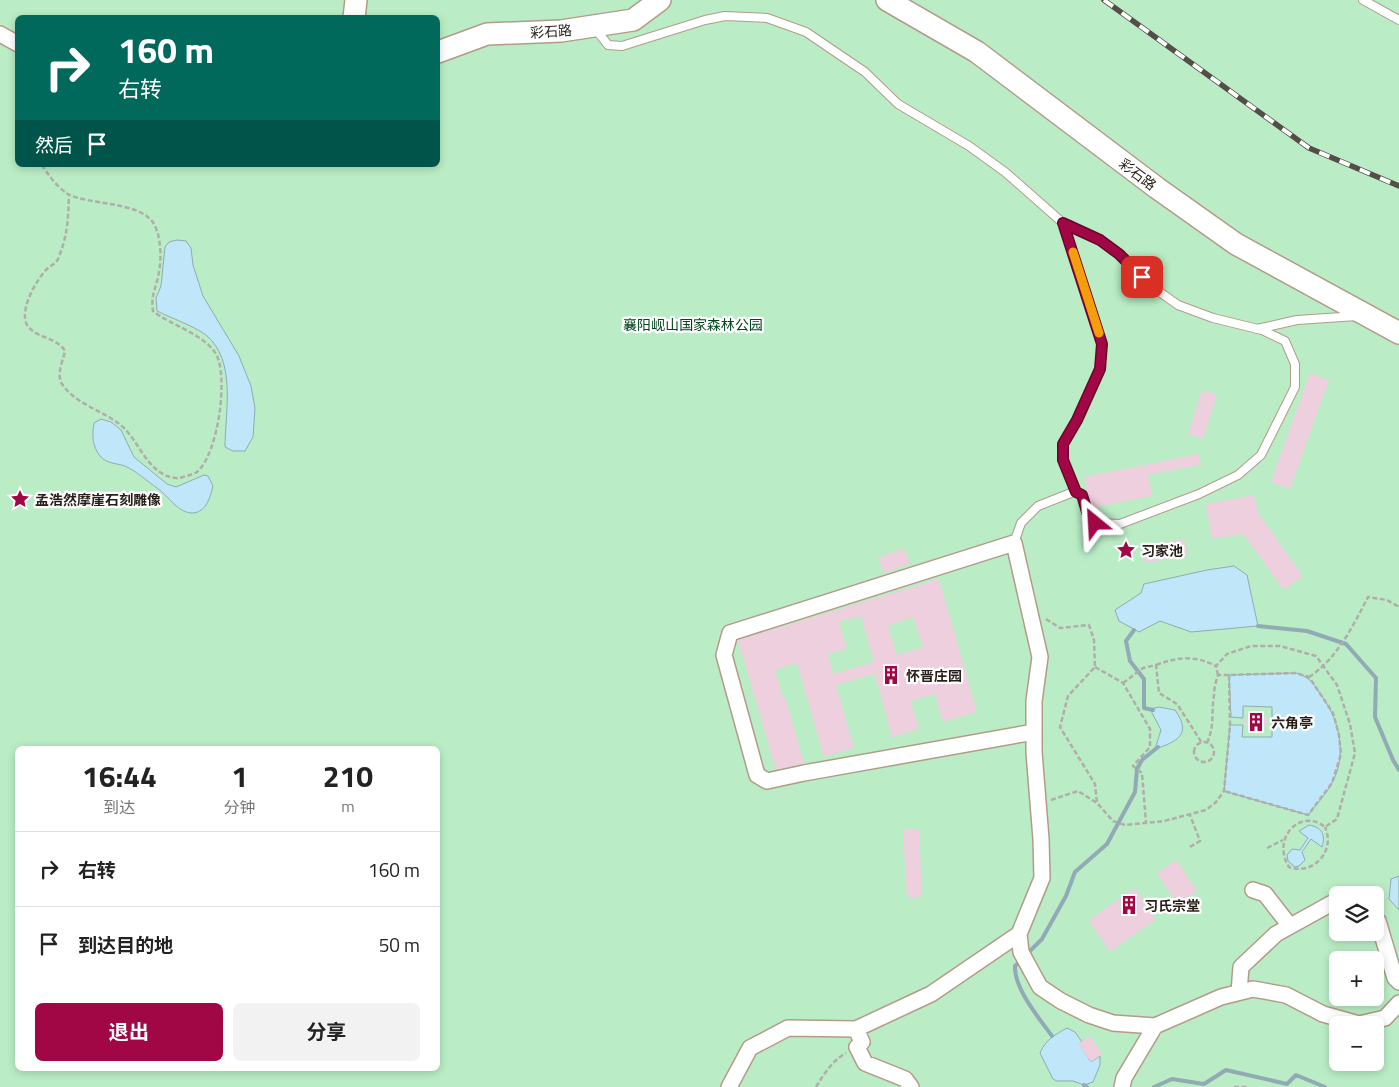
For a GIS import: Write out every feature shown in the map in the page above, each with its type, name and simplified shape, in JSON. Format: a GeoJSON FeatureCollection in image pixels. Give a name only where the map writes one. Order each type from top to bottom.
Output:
{"type":"FeatureCollection","features":[{"type":"Feature","properties":{"kind":"street"},"geometry":{"type":"LineString","coordinates":[[354,15],[356,0]]}},
{"type":"Feature","properties":{"kind":"street","name":"彩石路"},"geometry":{"type":"LineString","coordinates":[[440,51],[487,34],[560,32],[634,20],[660,0]]}},
{"type":"Feature","properties":{"kind":"street","name":"彩石路"},"geometry":{"type":"LineString","coordinates":[[887,0],[977,52],[1157,188],[1236,244],[1399,333]]}},
{"type":"Feature","properties":{"kind":"street"},"geometry":{"type":"LineString","coordinates":[[0,34],[15,42]]}},
{"type":"Feature","properties":{"kind":"street"},"geometry":{"type":"LineString","coordinates":[[1034,732],[767,781],[757,775],[724,655],[730,633],[1014,543],[1040,657],[1034,701],[1034,732],[1042,878],[1019,934],[1021,952],[1040,987],[1089,1015],[1113,1023],[1155,1026],[1220,997],[1253,988],[1286,994],[1322,1014],[1359,1024],[1385,1018],[1399,1003]]}},
{"type":"Feature","properties":{"kind":"street"},"geometry":{"type":"LineString","coordinates":[[1253,890],[1265,894],[1290,926]]}},
{"type":"Feature","properties":{"kind":"street"},"geometry":{"type":"LineString","coordinates":[[1239,992],[1241,967],[1276,934],[1329,904]]}},
{"type":"Feature","properties":{"kind":"street"},"geometry":{"type":"LineString","coordinates":[[728,1087],[750,1048],[788,1028],[856,1029],[931,994],[1019,934]]}},
{"type":"Feature","properties":{"kind":"street"},"geometry":{"type":"LineString","coordinates":[[1384,941],[1395,978],[1399,982]]}},
{"type":"Feature","properties":{"kind":"street"},"geometry":{"type":"LineString","coordinates":[[1122,1087],[1124,1078],[1155,1026]]}},
{"type":"Feature","properties":{"kind":"street"},"geometry":{"type":"LineString","coordinates":[[856,1029],[862,1042],[857,1047],[865,1063],[905,1079],[910,1087]]}},
{"type":"Feature","properties":{"kind":"lane"},"geometry":{"type":"LineString","coordinates":[[1363,0],[1399,20]]}},
{"type":"Feature","properties":{"kind":"lane"},"geometry":{"type":"LineString","coordinates":[[594,26],[608,45],[622,46],[705,20],[725,16],[767,18],[806,32],[865,72],[898,104],[969,146],[1005,172],[1063,223],[1100,240],[1119,254],[1154,288],[1178,305],[1213,318],[1258,329],[1285,341],[1295,364],[1295,387],[1261,455],[1238,475],[1199,494],[1120,524],[1095,523],[1088,515],[1082,495],[1076,492],[1063,460],[1063,444],[1077,420],[1100,369],[1102,344],[1063,223]]}},
{"type":"Feature","properties":{"kind":"lane"},"geometry":{"type":"LineString","coordinates":[[1258,329],[1297,320],[1367,316]]}},
{"type":"Feature","properties":{"kind":"lane"},"geometry":{"type":"LineString","coordinates":[[1014,543],[1021,523],[1038,506],[1076,492]]}},
{"type":"Feature","properties":{"kind":"path"},"geometry":{"type":"LineString","coordinates":[[44,167],[59,186],[69,194],[125,207],[141,213],[153,223],[160,251],[158,279],[151,299],[152,310],[163,319],[202,340],[217,355],[220,370],[221,406],[208,456],[197,472],[178,479],[161,474],[140,452],[125,430],[113,418],[85,404],[68,392],[60,382],[60,368],[65,351],[62,345],[27,324],[25,314],[33,286],[48,268],[57,262],[68,230],[69,194]]}},
{"type":"Feature","properties":{"kind":"path"},"geometry":{"type":"LineString","coordinates":[[1309,677],[1323,668],[1345,638],[1368,597],[1387,600],[1399,607]]}},
{"type":"Feature","properties":{"kind":"path"},"geometry":{"type":"LineString","coordinates":[[1030,614],[1043,616],[1060,628],[1089,625],[1094,640],[1094,667],[1068,696],[1060,727],[1095,784],[1097,803]]}},
{"type":"Feature","properties":{"kind":"path"},"geometry":{"type":"LineString","coordinates":[[1216,666],[1227,654],[1251,646],[1280,646],[1316,656],[1338,686],[1350,724],[1355,752],[1337,819],[1326,828]]}},
{"type":"Feature","properties":{"kind":"path"},"geometry":{"type":"LineString","coordinates":[[1123,682],[1143,668],[1180,658],[1195,658],[1216,666]]}},
{"type":"Feature","properties":{"kind":"path"},"geometry":{"type":"LineString","coordinates":[[1156,665],[1159,693],[1177,704],[1202,743]]}},
{"type":"Feature","properties":{"kind":"path"},"geometry":{"type":"LineString","coordinates":[[1207,742],[1213,724],[1213,696],[1218,675],[1216,666]]}},
{"type":"Feature","properties":{"kind":"path"},"geometry":{"type":"LineString","coordinates":[[1094,667],[1123,682],[1150,729],[1150,746],[1133,766],[1142,773],[1146,823]]}},
{"type":"Feature","properties":{"kind":"path"},"geometry":{"type":"LineString","coordinates":[[1218,675],[1296,673],[1309,677],[1334,713],[1339,735],[1340,754],[1332,782],[1308,815],[1224,791]]}},
{"type":"Feature","properties":{"kind":"path"},"geometry":{"type":"LineString","coordinates":[[1038,807],[1053,799],[1078,791],[1097,803],[1113,821],[1124,825],[1164,822],[1206,810],[1216,802],[1224,791],[1230,725],[1229,675]]}},
{"type":"Feature","properties":{"kind":"path"},"geometry":{"type":"LineString","coordinates":[[1207,742],[1213,747],[1214,753],[1211,759],[1205,762],[1198,760],[1195,748],[1207,742]]}},
{"type":"Feature","properties":{"kind":"path"},"geometry":{"type":"LineString","coordinates":[[1190,815],[1200,841],[1190,847]]}},
{"type":"Feature","properties":{"kind":"path"},"geometry":{"type":"LineString","coordinates":[[1267,848],[1283,840],[1291,829],[1301,822],[1311,820],[1320,823],[1326,828],[1329,835],[1329,843],[1325,854],[1313,866],[1298,870],[1289,867],[1282,852],[1283,840]]}},
{"type":"Feature","properties":{"kind":"path"},"geometry":{"type":"LineString","coordinates":[[816,1087],[825,1072],[840,1056],[857,1047]]}},
{"type":"Feature","properties":{"kind":"path"},"geometry":{"type":"LineString","coordinates":[[1234,1087],[1248,1087]]}},
{"type":"Feature","properties":{"kind":"green space","name":"襄阳岘山国家森林公园"},"geometry":{"type":"Polygon","coordinates":[[[0,0],[1399,0],[1399,1087],[0,1087],[0,0]]]}},
{"type":"Feature","properties":{"kind":"water"},"geometry":{"type":"Polygon","coordinates":[[[177,240],[186,241],[191,248],[193,265],[203,296],[239,356],[251,386],[255,408],[253,437],[245,451],[233,451],[225,447],[226,373],[216,346],[201,332],[157,311],[156,298],[161,286],[165,247],[169,242],[177,240]]]}},
{"type":"Feature","properties":{"kind":"water"},"geometry":{"type":"Polygon","coordinates":[[[101,419],[111,422],[121,430],[134,457],[167,484],[176,487],[204,475],[208,476],[213,486],[205,506],[194,513],[183,511],[161,491],[133,471],[125,466],[103,459],[95,448],[93,436],[94,423],[101,419]]]}},
{"type":"Feature","properties":{"kind":"water"},"geometry":{"type":"Polygon","coordinates":[[[1234,566],[1247,575],[1258,626],[1191,632],[1160,621],[1139,632],[1119,621],[1115,610],[1141,593],[1144,584],[1234,566]]]}},
{"type":"Feature","properties":{"kind":"water"},"geometry":{"type":"Polygon","coordinates":[[[1296,673],[1309,680],[1315,686],[1329,707],[1340,739],[1337,773],[1327,791],[1308,815],[1224,791],[1230,725],[1243,725],[1242,737],[1272,737],[1272,707],[1243,706],[1243,718],[1231,717],[1229,675],[1296,673]]]}},
{"type":"Feature","properties":{"kind":"water"},"geometry":{"type":"Polygon","coordinates":[[[1159,707],[1175,710],[1180,719],[1182,731],[1175,740],[1155,749],[1161,730],[1150,709],[1159,707]]]}},
{"type":"Feature","properties":{"kind":"water"},"geometry":{"type":"Polygon","coordinates":[[[1309,825],[1322,832],[1322,847],[1311,839],[1302,852],[1305,860],[1295,867],[1288,861],[1287,855],[1292,849],[1300,850],[1308,838],[1299,831],[1309,825]]]}},
{"type":"Feature","properties":{"kind":"water"},"geometry":{"type":"Polygon","coordinates":[[[1399,876],[1399,910],[1389,899],[1391,879],[1399,876]]]}},
{"type":"Feature","properties":{"kind":"water"},"geometry":{"type":"Polygon","coordinates":[[[1067,1028],[1075,1032],[1082,1042],[1079,1044],[1091,1062],[1100,1056],[1100,1065],[1093,1082],[1084,1085],[1073,1081],[1057,1081],[1053,1079],[1040,1053],[1048,1041],[1067,1028]]]}},
{"type":"Feature","properties":{"kind":"building"},"geometry":{"type":"Polygon","coordinates":[[[1310,373],[1329,380],[1290,489],[1271,482],[1310,373]]]}},
{"type":"Feature","properties":{"kind":"building"},"geometry":{"type":"Polygon","coordinates":[[[1202,390],[1217,395],[1203,439],[1188,434],[1202,390]]]}},
{"type":"Feature","properties":{"kind":"building"},"geometry":{"type":"Polygon","coordinates":[[[1199,454],[1201,465],[1148,475],[1152,496],[1091,508],[1084,477],[1199,454]]]}},
{"type":"Feature","properties":{"kind":"building"},"geometry":{"type":"Polygon","coordinates":[[[1254,495],[1258,513],[1303,576],[1284,590],[1243,534],[1212,539],[1206,504],[1254,495]]]}},
{"type":"Feature","properties":{"kind":"building"},"geometry":{"type":"Polygon","coordinates":[[[1184,539],[1187,555],[1145,563],[1143,547],[1184,539]]]}},
{"type":"Feature","properties":{"kind":"building"},"geometry":{"type":"Polygon","coordinates":[[[904,548],[910,564],[884,573],[878,558],[904,548]]]}},
{"type":"Feature","properties":{"kind":"building","name":"怀晋庄园"},"geometry":{"type":"Polygon","coordinates":[[[939,579],[977,712],[943,722],[935,694],[911,701],[919,729],[892,737],[875,674],[836,685],[854,748],[824,757],[797,663],[775,670],[783,698],[785,697],[804,763],[776,770],[738,640],[939,579]],[[861,616],[839,622],[847,649],[828,654],[833,674],[874,662],[861,616]],[[913,617],[888,626],[897,655],[923,647],[913,617]]]}},
{"type":"Feature","properties":{"kind":"building","name":"六角亭"},"geometry":{"type":"Polygon","coordinates":[[[1250,713],[1262,713],[1268,722],[1261,732],[1250,731],[1244,722],[1250,713]]]}},
{"type":"Feature","properties":{"kind":"building"},"geometry":{"type":"Polygon","coordinates":[[[903,829],[919,829],[922,897],[907,898],[903,829]]]}},
{"type":"Feature","properties":{"kind":"building"},"geometry":{"type":"Polygon","coordinates":[[[1176,860],[1197,891],[1177,904],[1157,873],[1176,860]]]}},
{"type":"Feature","properties":{"kind":"building"},"geometry":{"type":"Polygon","coordinates":[[[1135,888],[1156,919],[1110,952],[1089,920],[1135,888]]]}},
{"type":"Feature","properties":{"kind":"building"},"geometry":{"type":"Polygon","coordinates":[[[1090,1036],[1102,1054],[1091,1062],[1078,1044],[1090,1036]]]}},
{"type":"Feature","properties":{"kind":"waterway"},"geometry":{"type":"LineString","coordinates":[[1258,626],[1307,631],[1346,644],[1376,678],[1375,717],[1399,770]]}},
{"type":"Feature","properties":{"kind":"waterway"},"geometry":{"type":"LineString","coordinates":[[1134,630],[1126,641],[1130,661],[1144,679],[1144,708],[1153,710]]}},
{"type":"Feature","properties":{"kind":"waterway"},"geometry":{"type":"LineString","coordinates":[[1026,955],[1042,939],[1066,896],[1075,872],[1107,844],[1135,792],[1137,769],[1142,760],[1158,747]]}},
{"type":"Feature","properties":{"kind":"waterway"},"geometry":{"type":"LineString","coordinates":[[1021,960],[1015,966],[1016,975],[1023,994],[1052,1036]]}},
{"type":"Feature","properties":{"kind":"waterway"},"geometry":{"type":"LineString","coordinates":[[1154,1087],[1172,1079],[1204,1084],[1226,1070],[1287,1084],[1296,1075],[1325,1087]]}},
{"type":"Feature","properties":{"kind":"railway"},"geometry":{"type":"LineString","coordinates":[[1104,0],[1309,148],[1399,186]]}},
{"type":"Feature","properties":{"kind":"slow traffic"},"geometry":{"type":"LineString","coordinates":[[1073,252],[1099,333]]}},
{"type":"Feature","properties":{"kind":"place","name":"孟浩然摩崖石刻雕像"},"geometry":{"type":"Point","coordinates":[20,499]}},
{"type":"Feature","properties":{"kind":"place","name":"习家池"},"geometry":{"type":"Point","coordinates":[1126,550]}},
{"type":"Feature","properties":{"kind":"place","name":"怀晋庄园"},"geometry":{"type":"Point","coordinates":[891,675]}},
{"type":"Feature","properties":{"kind":"place","name":"六角亭"},"geometry":{"type":"Point","coordinates":[1256,722]}},
{"type":"Feature","properties":{"kind":"place","name":"习氏宗堂"},"geometry":{"type":"Point","coordinates":[1129,905]}},
{"type":"Feature","properties":{"kind":"route"},"geometry":{"type":"LineString","coordinates":[[1095,523],[1088,515],[1082,495],[1076,492],[1069,476],[1063,460],[1063,444],[1077,420],[1100,369],[1102,344],[1094,313],[1063,223],[1100,240],[1119,254],[1142,277]]}}]}
